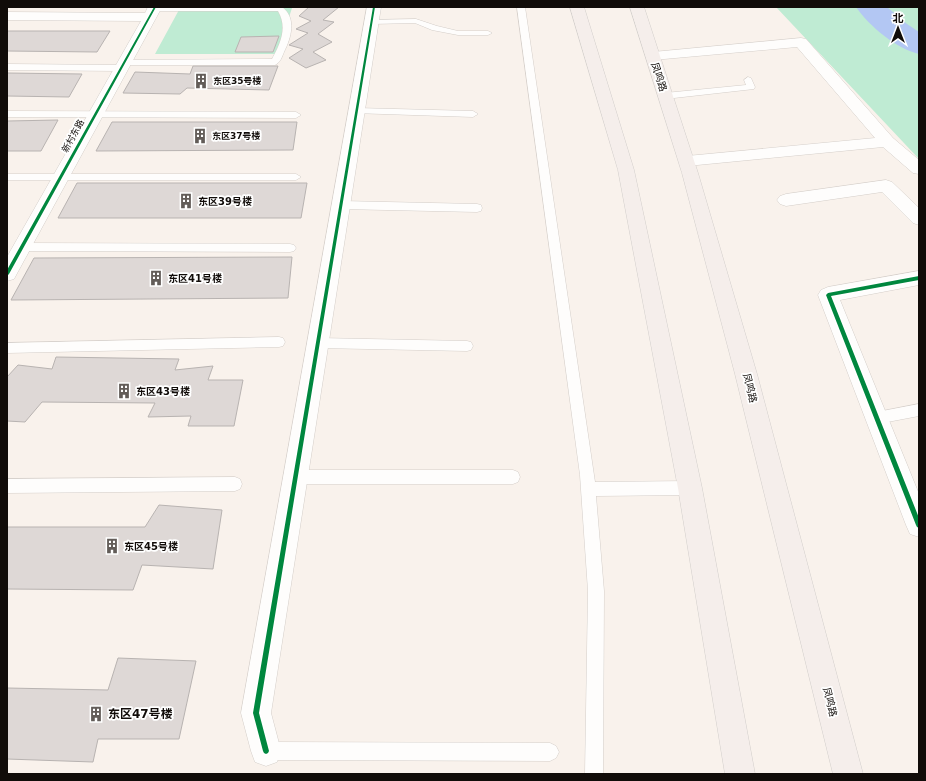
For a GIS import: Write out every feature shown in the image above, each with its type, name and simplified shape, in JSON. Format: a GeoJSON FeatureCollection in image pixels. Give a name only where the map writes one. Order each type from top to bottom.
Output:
{"type":"FeatureCollection","features":[{"type":"Feature","properties":{"kind":"main road"},"geometry":{"type":"LineString","coordinates":[[577,7],[626,170],[690,488],[740,774]]}},
{"type":"Feature","properties":{"kind":"main road","name":"凤鸣路"},"geometry":{"type":"LineString","coordinates":[[636,7],[687,161],[746,374],[848,774]]}},
{"type":"Feature","properties":{"kind":"street"},"geometry":{"type":"LineString","coordinates":[[7,16],[153,11]]}},
{"type":"Feature","properties":{"kind":"street","name":"新村东路"},"geometry":{"type":"LineString","coordinates":[[9,268],[153,11]]}},
{"type":"Feature","properties":{"kind":"street"},"geometry":{"type":"LineString","coordinates":[[266,751],[256,713],[372,14]]}},
{"type":"Feature","properties":{"kind":"street"},"geometry":{"type":"LineString","coordinates":[[652,56],[801,42],[888,142],[919,169]]}},
{"type":"Feature","properties":{"kind":"street"},"geometry":{"type":"LineString","coordinates":[[687,161],[888,142]]}},
{"type":"Feature","properties":{"kind":"street"},"geometry":{"type":"LineString","coordinates":[[786,200],[886,186],[919,219]]}},
{"type":"Feature","properties":{"kind":"street"},"geometry":{"type":"LineString","coordinates":[[919,278],[828,295],[919,525]]}},
{"type":"Feature","properties":{"kind":"lane"},"geometry":{"type":"LineString","coordinates":[[521,7],[575,385],[588,489],[596,591],[594,774]]}},
{"type":"Feature","properties":{"kind":"lane"},"geometry":{"type":"LineString","coordinates":[[7,67],[275,62],[288,35],[287,18],[281,9],[153,11]]}},
{"type":"Feature","properties":{"kind":"lane"},"geometry":{"type":"LineString","coordinates":[[372,14],[416,21],[458,34],[488,34]]}},
{"type":"Feature","properties":{"kind":"lane"},"geometry":{"type":"LineString","coordinates":[[665,96],[751,87],[748,80]]}},
{"type":"Feature","properties":{"kind":"lane"},"geometry":{"type":"LineString","coordinates":[[356,111],[473,114]]}},
{"type":"Feature","properties":{"kind":"lane"},"geometry":{"type":"LineString","coordinates":[[7,114],[296,115]]}},
{"type":"Feature","properties":{"kind":"lane"},"geometry":{"type":"LineString","coordinates":[[7,178],[296,178]]}},
{"type":"Feature","properties":{"kind":"lane"},"geometry":{"type":"LineString","coordinates":[[341,205],[477,208]]}},
{"type":"Feature","properties":{"kind":"lane"},"geometry":{"type":"LineString","coordinates":[[22,247],[290,248]]}},
{"type":"Feature","properties":{"kind":"lane"},"geometry":{"type":"LineString","coordinates":[[7,348],[279,342]]}},
{"type":"Feature","properties":{"kind":"lane"},"geometry":{"type":"LineString","coordinates":[[318,343],[467,346]]}},
{"type":"Feature","properties":{"kind":"lane"},"geometry":{"type":"LineString","coordinates":[[877,418],[919,410]]}},
{"type":"Feature","properties":{"kind":"lane"},"geometry":{"type":"LineString","coordinates":[[295,477],[513,477]]}},
{"type":"Feature","properties":{"kind":"lane"},"geometry":{"type":"LineString","coordinates":[[7,486],[235,484]]}},
{"type":"Feature","properties":{"kind":"lane"},"geometry":{"type":"LineString","coordinates":[[588,489],[690,488]]}},
{"type":"Feature","properties":{"kind":"lane"},"geometry":{"type":"LineString","coordinates":[[266,751],[550,752]]}},
{"type":"Feature","properties":{"kind":"green space"},"geometry":{"type":"Polygon","coordinates":[[[776,7],[919,7],[919,159],[776,7]]]}},
{"type":"Feature","properties":{"kind":"green space"},"geometry":{"type":"Polygon","coordinates":[[[180,8],[292,8],[277,54],[155,54],[180,8]]]}},
{"type":"Feature","properties":{"kind":"building"},"geometry":{"type":"Polygon","coordinates":[[[309,7],[339,7],[323,20],[334,22],[318,34],[332,42],[313,52],[326,60],[306,68],[289,58],[303,49],[289,45],[308,33],[296,29],[311,21],[299,16],[309,7]]]}},
{"type":"Feature","properties":{"kind":"building"},"geometry":{"type":"Polygon","coordinates":[[[7,31],[110,31],[97,52],[7,51],[7,31]]]}},
{"type":"Feature","properties":{"kind":"building"},"geometry":{"type":"Polygon","coordinates":[[[279,36],[273,52],[235,52],[241,37],[279,36]]]}},
{"type":"Feature","properties":{"kind":"building","name":"东区35号楼"},"geometry":{"type":"Polygon","coordinates":[[[193,66],[278,66],[269,90],[187,88],[180,94],[123,93],[135,72],[190,74],[193,66]]]}},
{"type":"Feature","properties":{"kind":"building"},"geometry":{"type":"Polygon","coordinates":[[[7,73],[82,74],[69,97],[7,96],[7,73]]]}},
{"type":"Feature","properties":{"kind":"building"},"geometry":{"type":"Polygon","coordinates":[[[58,120],[41,151],[7,151],[7,121],[58,120]]]}},
{"type":"Feature","properties":{"kind":"building","name":"东区37号楼"},"geometry":{"type":"Polygon","coordinates":[[[112,122],[297,122],[293,150],[96,151],[112,122]]]}},
{"type":"Feature","properties":{"kind":"building","name":"东区39号楼"},"geometry":{"type":"Polygon","coordinates":[[[77,183],[307,183],[301,218],[58,218],[77,183]]]}},
{"type":"Feature","properties":{"kind":"building","name":"东区41号楼"},"geometry":{"type":"Polygon","coordinates":[[[292,257],[288,298],[11,300],[34,258],[292,257]]]}},
{"type":"Feature","properties":{"kind":"building","name":"东区43号楼"},"geometry":{"type":"Polygon","coordinates":[[[56,357],[179,359],[175,370],[213,366],[208,380],[243,380],[234,426],[188,426],[191,416],[148,417],[155,403],[42,402],[25,422],[7,421],[7,377],[18,365],[52,369],[56,357]]]}},
{"type":"Feature","properties":{"kind":"building","name":"东区45号楼"},"geometry":{"type":"Polygon","coordinates":[[[159,505],[222,510],[213,569],[142,565],[133,590],[7,589],[7,527],[145,527],[159,505]]]}},
{"type":"Feature","properties":{"kind":"building","name":"东区47号楼"},"geometry":{"type":"Polygon","coordinates":[[[118,658],[196,661],[179,739],[98,739],[93,762],[7,759],[7,688],[108,690],[118,658]]]}},
{"type":"Feature","properties":{"kind":"waterway"},"geometry":{"type":"LineString","coordinates":[[870,7],[896,30],[919,45]]}},
{"type":"Feature","properties":{"kind":"cycle path"},"geometry":{"type":"LineString","coordinates":[[7,274],[155,7]]}},
{"type":"Feature","properties":{"kind":"cycle path"},"geometry":{"type":"LineString","coordinates":[[266,751],[256,713],[374,7]]}},
{"type":"Feature","properties":{"kind":"cycle path"},"geometry":{"type":"LineString","coordinates":[[919,278],[828,295],[919,525]]}},
{"type":"Feature","properties":{"kind":"place","name":"东区35号楼"},"geometry":{"type":"Point","coordinates":[201,81]}},
{"type":"Feature","properties":{"kind":"place","name":"东区37号楼"},"geometry":{"type":"Point","coordinates":[200,136]}},
{"type":"Feature","properties":{"kind":"place","name":"东区39号楼"},"geometry":{"type":"Point","coordinates":[186,201]}},
{"type":"Feature","properties":{"kind":"place","name":"东区41号楼"},"geometry":{"type":"Point","coordinates":[156,278]}},
{"type":"Feature","properties":{"kind":"place","name":"东区43号楼"},"geometry":{"type":"Point","coordinates":[124,391]}},
{"type":"Feature","properties":{"kind":"place","name":"东区45号楼"},"geometry":{"type":"Point","coordinates":[112,546]}},
{"type":"Feature","properties":{"kind":"place","name":"东区47号楼"},"geometry":{"type":"Point","coordinates":[96,714]}}]}
